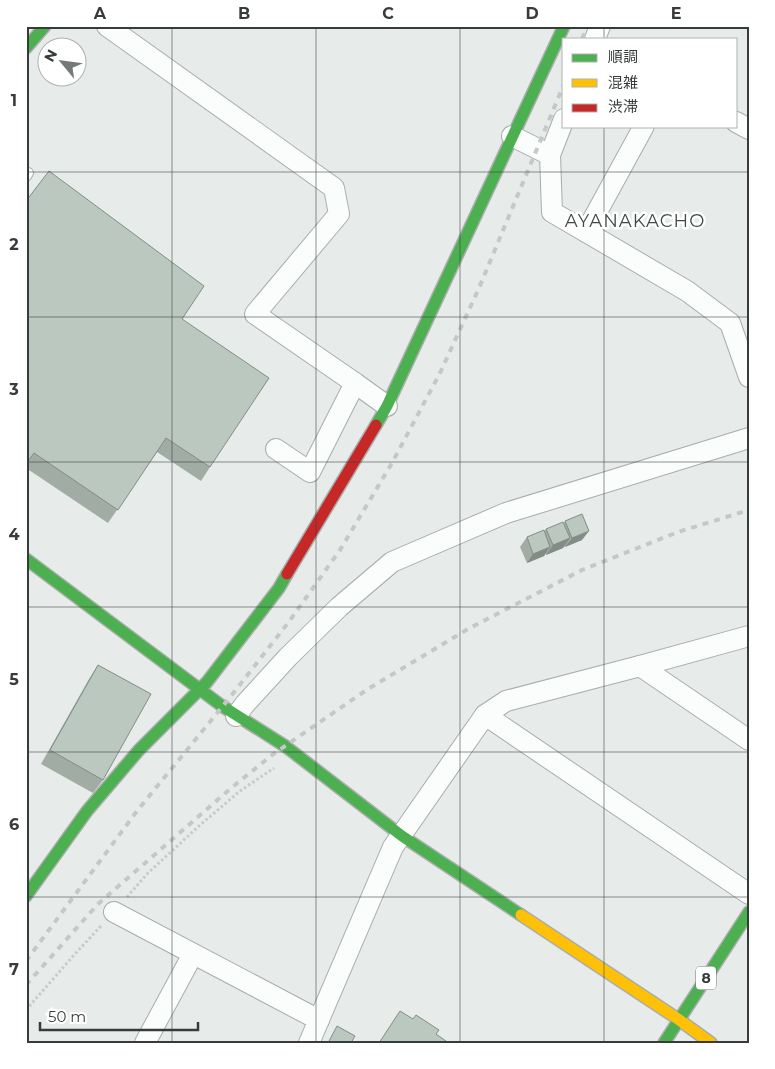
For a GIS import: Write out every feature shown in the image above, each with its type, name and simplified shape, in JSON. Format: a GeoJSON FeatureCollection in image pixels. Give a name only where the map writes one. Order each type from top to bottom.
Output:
{"type":"FeatureCollection","features":[{"type":"Feature","properties":{"kind":"street"},"geometry":{"type":"LineString","coordinates":[[26,48],[45,26]]}},
{"type":"Feature","properties":{"kind":"street"},"geometry":{"type":"LineString","coordinates":[[107,26],[334,188],[339,214],[255,314],[387,406]]}},
{"type":"Feature","properties":{"kind":"street"},"geometry":{"type":"LineString","coordinates":[[26,896],[87,811],[139,750],[207,682],[279,588],[387,406],[564,26]]}},
{"type":"Feature","properties":{"kind":"street"},"geometry":{"type":"LineString","coordinates":[[595,38],[600,26]]}},
{"type":"Feature","properties":{"kind":"street"},"geometry":{"type":"LineString","coordinates":[[738,123],[749,130]]}},
{"type":"Feature","properties":{"kind":"street"},"geometry":{"type":"LineString","coordinates":[[562,124],[550,155],[552,212],[687,291],[730,323],[749,376]]}},
{"type":"Feature","properties":{"kind":"street"},"geometry":{"type":"LineString","coordinates":[[586,232],[643,128]]}},
{"type":"Feature","properties":{"kind":"street"},"geometry":{"type":"LineString","coordinates":[[512,136],[550,155]]}},
{"type":"Feature","properties":{"kind":"street"},"geometry":{"type":"LineString","coordinates":[[276,449],[310,472],[354,383]]}},
{"type":"Feature","properties":{"kind":"street"},"geometry":{"type":"LineString","coordinates":[[236,716],[288,657],[339,607],[392,562],[506,512],[749,438]]}},
{"type":"Feature","properties":{"kind":"street"},"geometry":{"type":"LineString","coordinates":[[26,559],[236,716],[285,746],[402,836],[711,1043]]}},
{"type":"Feature","properties":{"kind":"street"},"geometry":{"type":"LineString","coordinates":[[309,1043],[394,847],[485,715],[506,701],[749,636]]}},
{"type":"Feature","properties":{"kind":"street"},"geometry":{"type":"LineString","coordinates":[[640,666],[749,740]]}},
{"type":"Feature","properties":{"kind":"street"},"geometry":{"type":"LineString","coordinates":[[485,715],[749,894]]}},
{"type":"Feature","properties":{"kind":"street"},"geometry":{"type":"LineString","coordinates":[[114,912],[319,1020]]}},
{"type":"Feature","properties":{"kind":"street","name":"8"},"geometry":{"type":"LineString","coordinates":[[664,1043],[749,912]]}},
{"type":"Feature","properties":{"kind":"street"},"geometry":{"type":"LineString","coordinates":[[144,1043],[193,954]]}},
{"type":"Feature","properties":{"kind":"path"},"geometry":{"type":"LineString","coordinates":[[26,1010],[147,874],[240,791],[275,767]]}},
{"type":"Feature","properties":{"kind":"building"},"geometry":{"type":"Polygon","coordinates":[[[49,171],[204,286],[182,319],[269,378],[210,467],[166,438],[118,510],[34,453],[26,464],[26,201],[49,171]]]}},
{"type":"Feature","properties":{"kind":"building"},"geometry":{"type":"Polygon","coordinates":[[[582,514],[589,531],[572,538],[565,521],[582,514]]]}},
{"type":"Feature","properties":{"kind":"building"},"geometry":{"type":"Polygon","coordinates":[[[563,522],[570,538],[553,545],[546,529],[563,522]]]}},
{"type":"Feature","properties":{"kind":"building"},"geometry":{"type":"Polygon","coordinates":[[[544,530],[550,547],[533,554],[527,537],[544,530]]]}},
{"type":"Feature","properties":{"kind":"building"},"geometry":{"type":"Polygon","coordinates":[[[98,665],[151,694],[103,780],[50,750],[98,665]]]}},
{"type":"Feature","properties":{"kind":"building"},"geometry":{"type":"Polygon","coordinates":[[[400,1011],[413,1019],[416,1015],[439,1030],[436,1034],[446,1041],[445,1043],[379,1043],[400,1011]]]}},
{"type":"Feature","properties":{"kind":"building"},"geometry":{"type":"Polygon","coordinates":[[[337,1026],[355,1036],[351,1043],[328,1043],[337,1026]]]}},
{"type":"Feature","properties":{"kind":"railway"},"geometry":{"type":"LineString","coordinates":[[582,38],[587,26]]}},
{"type":"Feature","properties":{"kind":"railway"},"geometry":{"type":"LineString","coordinates":[[26,961],[137,811],[288,623],[340,550],[392,463],[440,373],[479,288],[562,89]]}},
{"type":"Feature","properties":{"kind":"railway"},"geometry":{"type":"LineString","coordinates":[[26,985],[98,904],[230,789],[272,755],[368,689],[468,629],[582,570],[678,532],[749,510]]}},
{"type":"Feature","properties":{"kind":"traffic: fast"},"geometry":{"type":"LineString","coordinates":[[26,48],[45,26]]}},
{"type":"Feature","properties":{"kind":"traffic: fast"},"geometry":{"type":"LineString","coordinates":[[376,425],[387,406],[564,26]]}},
{"type":"Feature","properties":{"kind":"traffic: fast"},"geometry":{"type":"LineString","coordinates":[[26,559],[222,706],[285,746],[402,836],[521,915]]}},
{"type":"Feature","properties":{"kind":"traffic: fast"},"geometry":{"type":"LineString","coordinates":[[26,896],[87,811],[139,750],[207,682],[279,588],[287,574]]}},
{"type":"Feature","properties":{"kind":"traffic: fast"},"geometry":{"type":"LineString","coordinates":[[664,1043],[749,912]]}},
{"type":"Feature","properties":{"kind":"traffic: slow"},"geometry":{"type":"LineString","coordinates":[[521,915],[711,1043]]}},
{"type":"Feature","properties":{"kind":"traffic: jam"},"geometry":{"type":"LineString","coordinates":[[287,574],[376,425]]}},
{"type":"Feature","properties":{"kind":"district","name":"AYANAKACHO"},"geometry":{"type":"Point","coordinates":[635,221]}}]}
